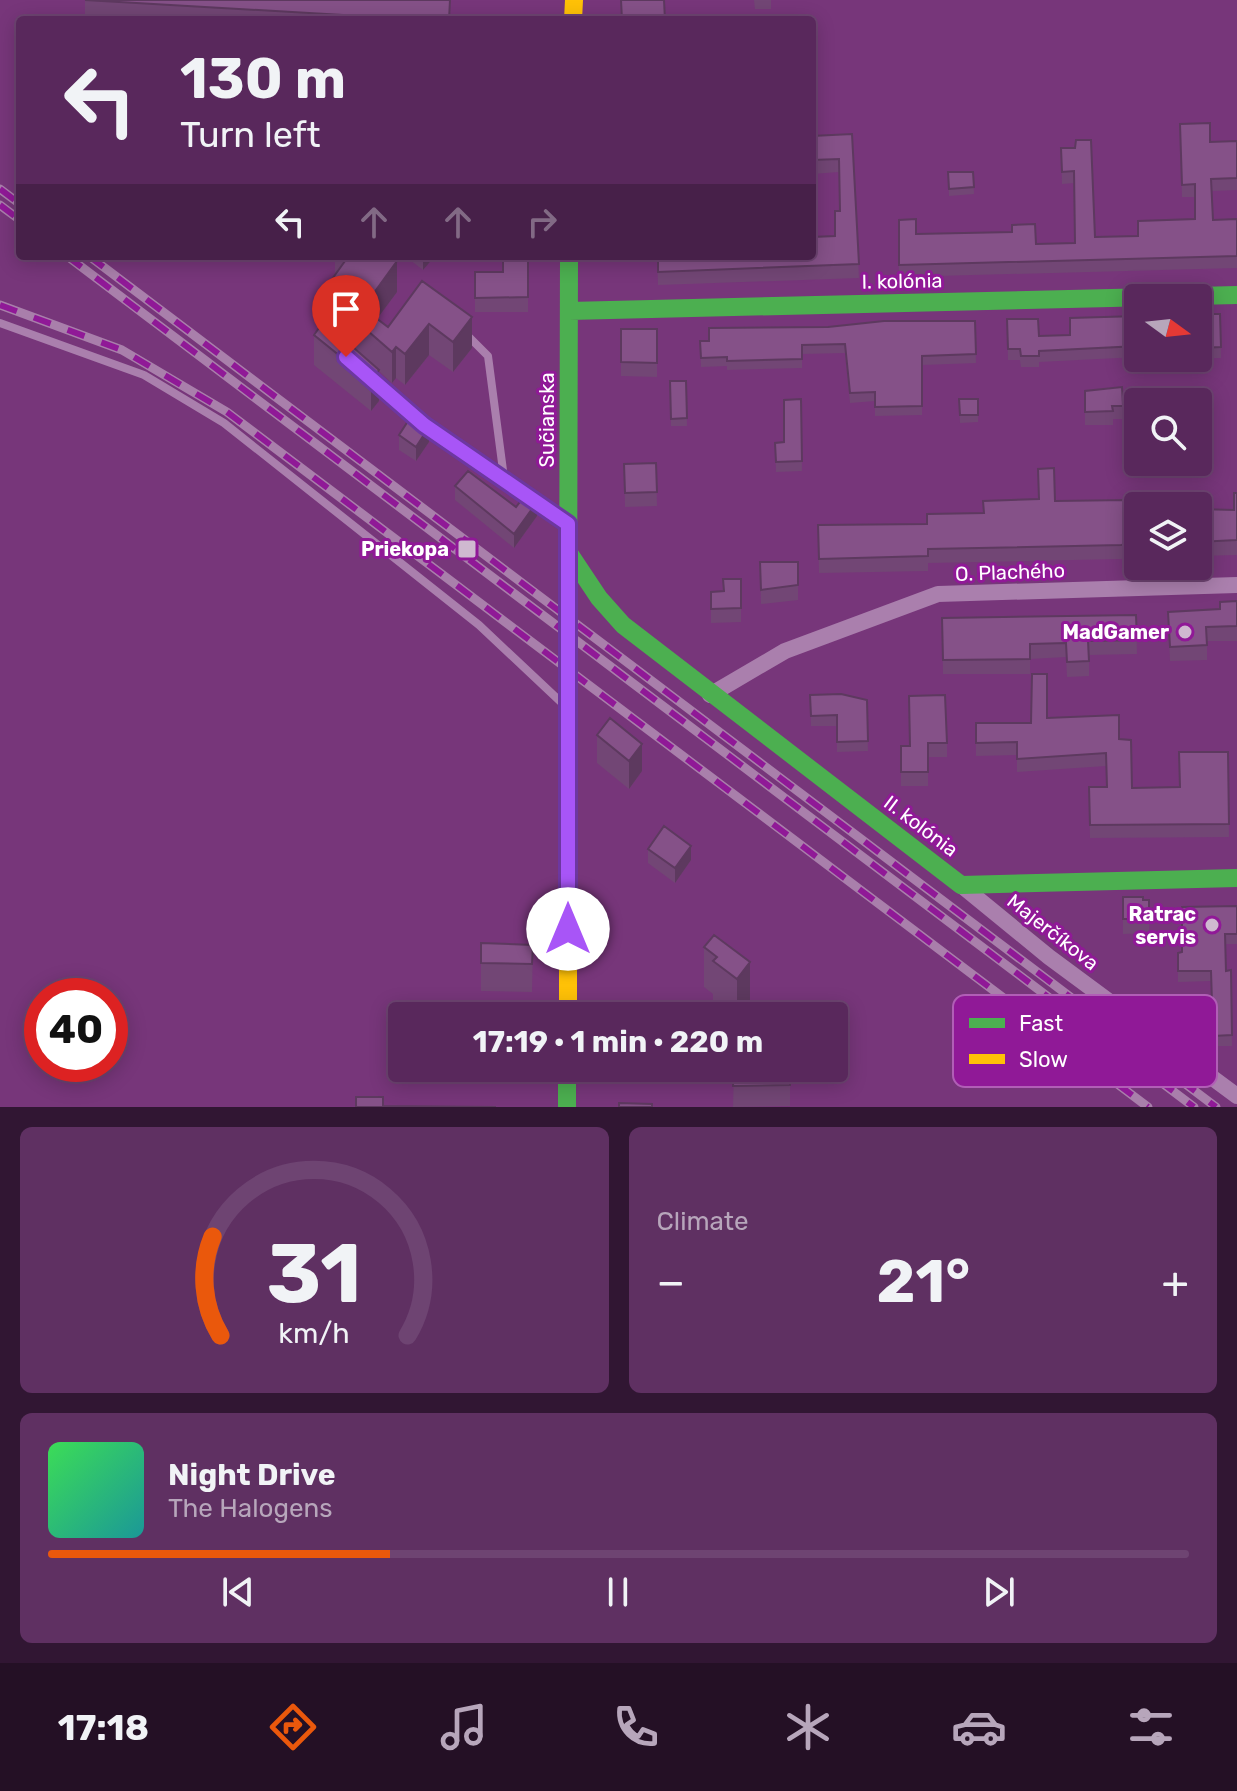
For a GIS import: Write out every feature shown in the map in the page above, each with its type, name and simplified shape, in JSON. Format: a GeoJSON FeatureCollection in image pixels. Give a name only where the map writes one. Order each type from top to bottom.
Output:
{"type":"FeatureCollection","features":[{"type":"Feature","properties":{"kind":"street","name":"Sučianska"},"geometry":{"type":"LineString","coordinates":[[568,1002],[569,260]]}},
{"type":"Feature","properties":{"kind":"street","name":"I. kolónia"},"geometry":{"type":"LineString","coordinates":[[569,311],[1237,295]]}},
{"type":"Feature","properties":{"kind":"street"},"geometry":{"type":"LineString","coordinates":[[346,357],[424,425],[568,524]]}},
{"type":"Feature","properties":{"kind":"street","name":"II. kolónia"},"geometry":{"type":"LineString","coordinates":[[569,553],[599,598],[623,625],[710,695],[961,885],[1237,878]]}},
{"type":"Feature","properties":{"kind":"street","name":"O. Plachého"},"geometry":{"type":"LineString","coordinates":[[710,695],[785,651],[938,594],[1237,585]]}},
{"type":"Feature","properties":{"kind":"street","name":"Majerčíkova"},"geometry":{"type":"LineString","coordinates":[[961,885],[1100,995]]}},
{"type":"Feature","properties":{"kind":"street","name":"Majerčíkova"},"geometry":{"type":"LineString","coordinates":[[1217,1081],[1237,1096]]}},
{"type":"Feature","properties":{"kind":"street"},"geometry":{"type":"LineString","coordinates":[[567,1082],[567,1107]]}},
{"type":"Feature","properties":{"kind":"lane"},"geometry":{"type":"LineString","coordinates":[[0,323],[144,375],[224,423],[479,625],[567,707]]}},
{"type":"Feature","properties":{"kind":"lane"},"geometry":{"type":"LineString","coordinates":[[459,328],[488,356],[504,478]]}},
{"type":"Feature","properties":{"kind":"building"},"geometry":{"type":"Polygon","coordinates":[[[85,0],[450,0],[449,16],[359,16],[85,0]]]}},
{"type":"Feature","properties":{"kind":"building"},"geometry":{"type":"Polygon","coordinates":[[[621,0],[664,0],[665,16],[622,16],[621,0]]]}},
{"type":"Feature","properties":{"kind":"building"},"geometry":{"type":"Polygon","coordinates":[[[1210,123],[1210,142],[1237,141],[1237,178],[1211,179],[1213,220],[1237,219],[1237,256],[899,265],[899,220],[916,219],[916,234],[1012,232],[1012,225],[1035,224],[1036,244],[1075,243],[1074,171],[1062,172],[1061,148],[1075,148],[1076,140],[1091,140],[1095,237],[1138,236],[1138,221],[1195,219],[1195,184],[1182,185],[1180,124],[1210,123]]]}},
{"type":"Feature","properties":{"kind":"building"},"geometry":{"type":"Polygon","coordinates":[[[852,134],[859,264],[658,272],[658,260],[816,260],[816,237],[835,236],[835,211],[840,211],[839,159],[816,160],[816,136],[852,134]]]}},
{"type":"Feature","properties":{"kind":"building"},"geometry":{"type":"Polygon","coordinates":[[[948,172],[973,172],[974,187],[949,189],[948,172]]]}},
{"type":"Feature","properties":{"kind":"building"},"geometry":{"type":"Polygon","coordinates":[[[503,260],[528,260],[528,297],[475,298],[475,272],[503,272],[503,260]]]}},
{"type":"Feature","properties":{"kind":"building"},"geometry":{"type":"Polygon","coordinates":[[[345,261],[397,261],[363,308],[388,327],[422,281],[472,317],[453,342],[429,324],[405,354],[396,347],[392,352],[353,318],[342,316],[335,325],[338,334],[379,370],[371,381],[314,335],[336,304],[322,293],[345,261]]]}},
{"type":"Feature","properties":{"kind":"building"},"geometry":{"type":"Polygon","coordinates":[[[1212,314],[1220,314],[1221,347],[1212,347],[1212,314]]]}},
{"type":"Feature","properties":{"kind":"building"},"geometry":{"type":"Polygon","coordinates":[[[1124,316],[1124,347],[1039,351],[1039,356],[1021,356],[1020,349],[1008,349],[1007,319],[1038,319],[1039,336],[1070,335],[1070,318],[1124,316]]]}},
{"type":"Feature","properties":{"kind":"building"},"geometry":{"type":"Polygon","coordinates":[[[884,321],[975,321],[976,354],[922,356],[922,406],[875,407],[875,392],[850,393],[845,344],[802,345],[802,359],[727,361],[727,357],[701,358],[700,341],[709,341],[709,328],[828,327],[884,321]]]}},
{"type":"Feature","properties":{"kind":"building"},"geometry":{"type":"Polygon","coordinates":[[[621,329],[657,329],[657,363],[621,362],[621,329]]]}},
{"type":"Feature","properties":{"kind":"building"},"geometry":{"type":"Polygon","coordinates":[[[670,381],[686,381],[687,418],[671,419],[670,381]]]}},
{"type":"Feature","properties":{"kind":"building"},"geometry":{"type":"Polygon","coordinates":[[[1122,387],[1123,406],[1112,406],[1113,411],[1085,412],[1085,391],[1122,387]]]}},
{"type":"Feature","properties":{"kind":"building"},"geometry":{"type":"Polygon","coordinates":[[[801,399],[802,461],[776,462],[775,443],[784,442],[784,400],[801,399]]]}},
{"type":"Feature","properties":{"kind":"building"},"geometry":{"type":"Polygon","coordinates":[[[959,399],[978,399],[978,415],[960,415],[959,399]]]}},
{"type":"Feature","properties":{"kind":"building"},"geometry":{"type":"Polygon","coordinates":[[[412,415],[429,427],[416,447],[399,435],[412,415]]]}},
{"type":"Feature","properties":{"kind":"building"},"geometry":{"type":"Polygon","coordinates":[[[656,463],[657,492],[625,493],[624,464],[656,463]]]}},
{"type":"Feature","properties":{"kind":"building"},"geometry":{"type":"Polygon","coordinates":[[[1054,468],[1055,501],[1124,500],[1124,545],[928,549],[928,556],[819,559],[818,525],[927,524],[927,514],[984,513],[983,501],[1039,499],[1038,469],[1054,468]]]}},
{"type":"Feature","properties":{"kind":"building"},"geometry":{"type":"Polygon","coordinates":[[[468,471],[516,507],[526,494],[537,502],[514,534],[455,486],[468,471]]]}},
{"type":"Feature","properties":{"kind":"building"},"geometry":{"type":"Polygon","coordinates":[[[1234,493],[1237,493],[1237,540],[1212,541],[1212,509],[1234,510],[1234,493]]]}},
{"type":"Feature","properties":{"kind":"building"},"geometry":{"type":"Polygon","coordinates":[[[760,562],[798,562],[798,585],[761,590],[760,562]]]}},
{"type":"Feature","properties":{"kind":"building"},"geometry":{"type":"Polygon","coordinates":[[[723,579],[741,579],[741,608],[711,609],[711,592],[724,591],[723,579]]]}},
{"type":"Feature","properties":{"kind":"building"},"geometry":{"type":"Polygon","coordinates":[[[1237,601],[1237,626],[1206,627],[1207,645],[1170,647],[1168,612],[1220,609],[1220,602],[1237,601]]]}},
{"type":"Feature","properties":{"kind":"building"},"geometry":{"type":"Polygon","coordinates":[[[1136,615],[1137,640],[1088,641],[1089,661],[1067,662],[1066,643],[1030,644],[1030,659],[943,660],[942,618],[1136,615]]]}},
{"type":"Feature","properties":{"kind":"building"},"geometry":{"type":"Polygon","coordinates":[[[1032,674],[1047,674],[1047,718],[1119,715],[1119,739],[1131,740],[1132,788],[1180,787],[1179,752],[1228,752],[1229,824],[1090,825],[1089,787],[1107,787],[1106,753],[1017,759],[1017,742],[976,743],[976,723],[1031,723],[1032,674]]]}},
{"type":"Feature","properties":{"kind":"building"},"geometry":{"type":"Polygon","coordinates":[[[841,694],[867,700],[868,741],[837,742],[837,715],[811,716],[810,695],[841,694]]]}},
{"type":"Feature","properties":{"kind":"building"},"geometry":{"type":"Polygon","coordinates":[[[945,695],[947,743],[928,743],[928,772],[901,772],[901,746],[910,746],[909,696],[945,695]]]}},
{"type":"Feature","properties":{"kind":"building"},"geometry":{"type":"Polygon","coordinates":[[[610,718],[642,744],[629,761],[597,735],[610,718]]]}},
{"type":"Feature","properties":{"kind":"building"},"geometry":{"type":"Polygon","coordinates":[[[664,826],[691,846],[675,868],[648,849],[664,826]]]}},
{"type":"Feature","properties":{"kind":"building"},"geometry":{"type":"Polygon","coordinates":[[[1123,897],[1149,900],[1149,919],[1123,919],[1123,897]]]}},
{"type":"Feature","properties":{"kind":"building"},"geometry":{"type":"Polygon","coordinates":[[[1237,906],[1237,934],[1225,934],[1226,971],[1231,970],[1232,1035],[1217,1036],[1217,995],[1212,995],[1211,971],[1178,971],[1178,953],[1182,952],[1182,907],[1237,906]]]}},
{"type":"Feature","properties":{"kind":"building"},"geometry":{"type":"Polygon","coordinates":[[[714,935],[750,962],[737,979],[713,961],[717,957],[704,947],[714,935]]]}},
{"type":"Feature","properties":{"kind":"building"},"geometry":{"type":"Polygon","coordinates":[[[481,943],[533,945],[532,964],[481,963],[481,943]]]}},
{"type":"Feature","properties":{"kind":"building"},"geometry":{"type":"Polygon","coordinates":[[[733,1082],[790,1082],[790,1085],[733,1086],[733,1082]]]}},
{"type":"Feature","properties":{"kind":"building"},"geometry":{"type":"Polygon","coordinates":[[[356,1097],[383,1097],[383,1106],[496,1107],[356,1107],[356,1097]]]}},
{"type":"Feature","properties":{"kind":"building"},"geometry":{"type":"Polygon","coordinates":[[[619,1103],[652,1104],[652,1107],[619,1107],[619,1103]]]}},
{"type":"Feature","properties":{"kind":"railway"},"geometry":{"type":"LineString","coordinates":[[0,189],[16,201]]}},
{"type":"Feature","properties":{"kind":"railway"},"geometry":{"type":"LineString","coordinates":[[0,205],[16,217]]}},
{"type":"Feature","properties":{"kind":"railway"},"geometry":{"type":"LineString","coordinates":[[72,260],[1046,995]]}},
{"type":"Feature","properties":{"kind":"railway"},"geometry":{"type":"LineString","coordinates":[[94,260],[1068,995]]}},
{"type":"Feature","properties":{"kind":"railway"},"geometry":{"type":"LineString","coordinates":[[0,305],[122,350],[227,412],[1000,995]]}},
{"type":"Feature","properties":{"kind":"railway"},"geometry":{"type":"LineString","coordinates":[[1121,1087],[1148,1107]]}},
{"type":"Feature","properties":{"kind":"railway"},"geometry":{"type":"LineString","coordinates":[[1168,1087],[1194,1107]]}},
{"type":"Feature","properties":{"kind":"railway"},"geometry":{"type":"LineString","coordinates":[[1190,1087],[1216,1107]]}},
{"type":"Feature","properties":{"kind":"traffic: fast"},"geometry":{"type":"LineString","coordinates":[[568,640],[569,260]]}},
{"type":"Feature","properties":{"kind":"traffic: fast"},"geometry":{"type":"LineString","coordinates":[[569,311],[1237,295]]}},
{"type":"Feature","properties":{"kind":"traffic: fast"},"geometry":{"type":"LineString","coordinates":[[569,553],[599,598],[623,625],[961,885],[1237,878]]}},
{"type":"Feature","properties":{"kind":"traffic: fast"},"geometry":{"type":"LineString","coordinates":[[567,1082],[567,1107]]}},
{"type":"Feature","properties":{"kind":"traffic: slow"},"geometry":{"type":"LineString","coordinates":[[573,16],[574,0]]}},
{"type":"Feature","properties":{"kind":"traffic: slow"},"geometry":{"type":"LineString","coordinates":[[568,640],[568,1002]]}},
{"type":"Feature","properties":{"kind":"place","name":"Priekopa"},"geometry":{"type":"Point","coordinates":[467,549]}},
{"type":"Feature","properties":{"kind":"place","name":"MadGamer"},"geometry":{"type":"Point","coordinates":[1185,632]}},
{"type":"Feature","properties":{"kind":"place","name":"Ratrac servis"},"geometry":{"type":"Point","coordinates":[1212,925]}},
{"type":"Feature","properties":{"kind":"route"},"geometry":{"type":"LineString","coordinates":[[346,357],[424,425],[568,524],[568,929]]}}]}
